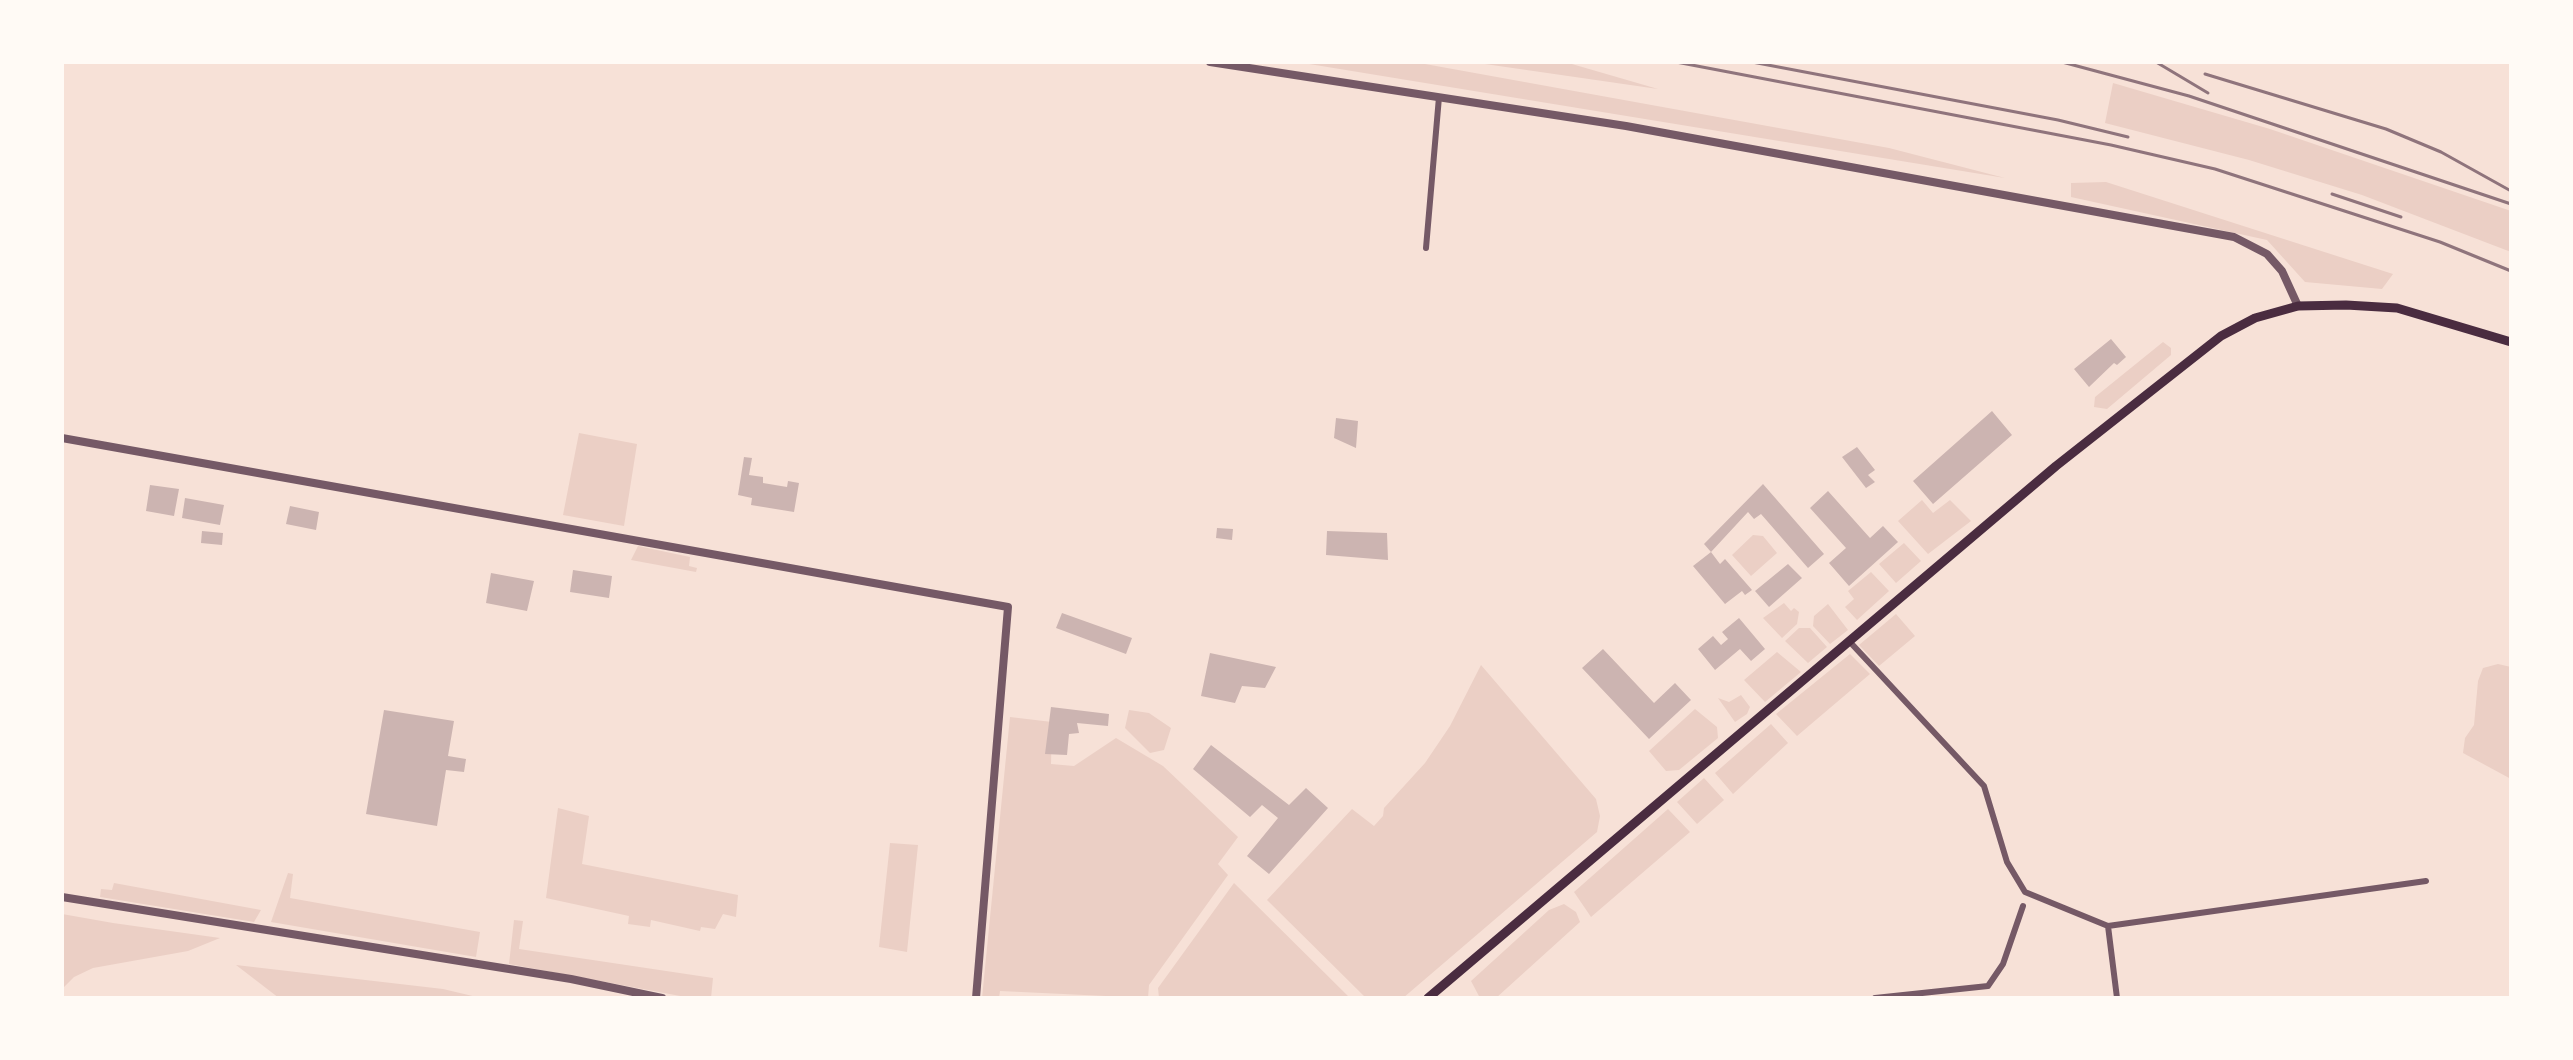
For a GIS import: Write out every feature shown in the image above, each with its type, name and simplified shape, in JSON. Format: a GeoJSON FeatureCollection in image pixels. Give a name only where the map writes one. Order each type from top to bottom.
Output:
{"type":"FeatureCollection","features":[{"type":"Feature","properties":{"kind":"main road"},"geometry":{"type":"LineString","coordinates":[[1428,998],[1849,641],[2198,352],[2255,318],[2298,306],[2397,308],[2511,342]]}},
{"type":"Feature","properties":{"kind":"street"},"geometry":{"type":"LineString","coordinates":[[1210,62],[1626,126],[2234,237],[2267,254],[2282,271],[2298,306]]}},
{"type":"Feature","properties":{"kind":"street"},"geometry":{"type":"LineString","coordinates":[[1426,248],[1439,97]]}},
{"type":"Feature","properties":{"kind":"street"},"geometry":{"type":"LineString","coordinates":[[62,438],[1008,607],[976,998]]}},
{"type":"Feature","properties":{"kind":"street"},"geometry":{"type":"LineString","coordinates":[[1849,641],[1984,786],[2007,862],[2025,892],[2108,926],[2426,881]]}},
{"type":"Feature","properties":{"kind":"street"},"geometry":{"type":"LineString","coordinates":[[62,897],[571,979],[662,998]]}},
{"type":"Feature","properties":{"kind":"street"},"geometry":{"type":"LineString","coordinates":[[1875,998],[1988,986],[2003,964],[2023,906]]}},
{"type":"Feature","properties":{"kind":"street"},"geometry":{"type":"LineString","coordinates":[[2108,926],[2117,998]]}},
{"type":"Feature","properties":{"kind":"shaded area"},"geometry":{"type":"Polygon","coordinates":[[[1297,62],[1414,62],[1889,148],[2005,178],[1297,62]]]}},
{"type":"Feature","properties":{"kind":"shaded area"},"geometry":{"type":"Polygon","coordinates":[[[1463,62],[1565,62],[1658,89],[1485,64],[1463,62]]]}},
{"type":"Feature","properties":{"kind":"shaded area"},"geometry":{"type":"Polygon","coordinates":[[[2113,83],[2270,129],[2511,211],[2511,252],[2362,195],[2249,160],[2105,123],[2113,83]]]}},
{"type":"Feature","properties":{"kind":"shaded area"},"geometry":{"type":"Polygon","coordinates":[[[2106,182],[2393,274],[2382,289],[2305,282],[2267,240],[2071,197],[2071,183],[2106,182]]]}},
{"type":"Feature","properties":{"kind":"shaded area"},"geometry":{"type":"Polygon","coordinates":[[[2163,342],[2171,348],[2171,355],[2107,409],[2094,407],[2095,397],[2163,342]]]}},
{"type":"Feature","properties":{"kind":"shaded area"},"geometry":{"type":"Polygon","coordinates":[[[579,433],[637,444],[624,526],[563,515],[579,433]]]}},
{"type":"Feature","properties":{"kind":"shaded area"},"geometry":{"type":"Polygon","coordinates":[[[1922,500],[1933,513],[1950,500],[1971,521],[1928,554],[1898,521],[1922,500]]]}},
{"type":"Feature","properties":{"kind":"shaded area"},"geometry":{"type":"Polygon","coordinates":[[[1753,535],[1763,536],[1777,553],[1751,576],[1732,555],[1753,535]]]}},
{"type":"Feature","properties":{"kind":"shaded area"},"geometry":{"type":"Polygon","coordinates":[[[1904,543],[1921,561],[1896,583],[1879,564],[1904,543]]]}},
{"type":"Feature","properties":{"kind":"shaded area"},"geometry":{"type":"Polygon","coordinates":[[[638,546],[690,557],[689,566],[697,568],[696,572],[631,560],[638,546]]]}},
{"type":"Feature","properties":{"kind":"shaded area"},"geometry":{"type":"Polygon","coordinates":[[[1871,572],[1889,591],[1857,620],[1845,607],[1854,599],[1848,591],[1871,572]]]}},
{"type":"Feature","properties":{"kind":"shaded area"},"geometry":{"type":"Polygon","coordinates":[[[1784,603],[1791,611],[1794,608],[1799,612],[1797,624],[1782,638],[1763,618],[1784,603]]]}},
{"type":"Feature","properties":{"kind":"shaded area"},"geometry":{"type":"Polygon","coordinates":[[[1828,604],[1848,630],[1830,644],[1813,626],[1814,616],[1828,604]]]}},
{"type":"Feature","properties":{"kind":"shaded area"},"geometry":{"type":"Polygon","coordinates":[[[1896,614],[1915,636],[1879,666],[1859,645],[1896,614]]]}},
{"type":"Feature","properties":{"kind":"shaded area"},"geometry":{"type":"Polygon","coordinates":[[[1799,628],[1810,628],[1827,647],[1808,663],[1785,641],[1799,628]]]}},
{"type":"Feature","properties":{"kind":"shaded area"},"geometry":{"type":"Polygon","coordinates":[[[1777,652],[1801,672],[1765,702],[1744,680],[1777,652]]]}},
{"type":"Feature","properties":{"kind":"shaded area"},"geometry":{"type":"Polygon","coordinates":[[[1850,654],[1870,674],[1797,736],[1776,714],[1850,654]]]}},
{"type":"Feature","properties":{"kind":"shaded area"},"geometry":{"type":"Polygon","coordinates":[[[2498,664],[2511,667],[2511,779],[2463,753],[2465,738],[2474,725],[2478,681],[2483,668],[2498,664]]]}},
{"type":"Feature","properties":{"kind":"shaded area"},"geometry":{"type":"Polygon","coordinates":[[[1481,665],[1596,799],[1600,816],[1597,832],[1403,998],[1366,998],[1267,900],[1352,809],[1374,826],[1383,816],[1384,808],[1425,763],[1450,726],[1481,665]]]}},
{"type":"Feature","properties":{"kind":"shaded area"},"geometry":{"type":"Polygon","coordinates":[[[1741,695],[1750,707],[1747,714],[1735,722],[1718,698],[1729,702],[1741,695]]]}},
{"type":"Feature","properties":{"kind":"shaded area"},"geometry":{"type":"Polygon","coordinates":[[[1695,709],[1717,727],[1718,738],[1679,770],[1666,771],[1649,751],[1695,709]]]}},
{"type":"Feature","properties":{"kind":"shaded area"},"geometry":{"type":"Polygon","coordinates":[[[1129,710],[1149,713],[1171,728],[1164,750],[1150,753],[1125,728],[1129,710]]]}},
{"type":"Feature","properties":{"kind":"shaded area"},"geometry":{"type":"Polygon","coordinates":[[[1010,717],[1052,722],[1051,764],[1074,766],[1116,738],[1163,766],[1238,837],[1218,864],[1228,875],[1149,985],[1148,998],[1000,991],[999,998],[982,998],[1010,717]]]}},
{"type":"Feature","properties":{"kind":"shaded area"},"geometry":{"type":"Polygon","coordinates":[[[1771,724],[1788,743],[1733,794],[1715,773],[1771,724]]]}},
{"type":"Feature","properties":{"kind":"shaded area"},"geometry":{"type":"Polygon","coordinates":[[[1704,778],[1724,800],[1697,824],[1677,802],[1704,778]]]}},
{"type":"Feature","properties":{"kind":"shaded area"},"geometry":{"type":"Polygon","coordinates":[[[558,808],[589,816],[582,864],[738,895],[736,917],[723,914],[715,929],[701,927],[700,931],[651,920],[650,927],[628,924],[629,916],[546,898],[558,808]]]}},
{"type":"Feature","properties":{"kind":"shaded area"},"geometry":{"type":"Polygon","coordinates":[[[1668,809],[1690,832],[1591,917],[1574,892],[1668,809]]]}},
{"type":"Feature","properties":{"kind":"shaded area"},"geometry":{"type":"Polygon","coordinates":[[[890,843],[918,845],[907,952],[879,947],[890,843]]]}},
{"type":"Feature","properties":{"kind":"shaded area"},"geometry":{"type":"Polygon","coordinates":[[[288,873],[293,874],[290,898],[480,932],[476,957],[271,922],[288,873]]]}},
{"type":"Feature","properties":{"kind":"shaded area"},"geometry":{"type":"Polygon","coordinates":[[[114,883],[261,910],[254,922],[100,897],[101,889],[112,890],[114,883]]]}},
{"type":"Feature","properties":{"kind":"shaded area"},"geometry":{"type":"Polygon","coordinates":[[[1234,883],[1350,998],[1159,998],[1158,988],[1234,883]]]}},
{"type":"Feature","properties":{"kind":"shaded area"},"geometry":{"type":"Polygon","coordinates":[[[1564,904],[1576,912],[1580,922],[1496,998],[1480,998],[1471,981],[1549,910],[1564,904]]]}},
{"type":"Feature","properties":{"kind":"shaded area"},"geometry":{"type":"Polygon","coordinates":[[[62,914],[220,938],[188,951],[93,968],[74,977],[62,989],[62,914]]]}},
{"type":"Feature","properties":{"kind":"shaded area"},"geometry":{"type":"Polygon","coordinates":[[[514,920],[523,921],[519,949],[713,978],[711,998],[691,998],[509,964],[514,920]]]}},
{"type":"Feature","properties":{"kind":"shaded area"},"geometry":{"type":"Polygon","coordinates":[[[236,965],[443,989],[481,998],[279,998],[236,965]]]}},
{"type":"Feature","properties":{"kind":"building"},"geometry":{"type":"Polygon","coordinates":[[[2111,339],[2126,357],[2117,365],[2114,363],[2089,387],[2074,369],[2111,339]]]}},
{"type":"Feature","properties":{"kind":"building"},"geometry":{"type":"Polygon","coordinates":[[[1992,411],[2012,435],[1933,504],[1913,481],[1992,411]]]}},
{"type":"Feature","properties":{"kind":"building"},"geometry":{"type":"Polygon","coordinates":[[[1336,418],[1358,421],[1356,448],[1334,438],[1336,418]]]}},
{"type":"Feature","properties":{"kind":"building"},"geometry":{"type":"Polygon","coordinates":[[[1857,447],[1875,470],[1868,475],[1875,482],[1866,488],[1842,457],[1857,447]]]}},
{"type":"Feature","properties":{"kind":"building"},"geometry":{"type":"Polygon","coordinates":[[[744,457],[752,458],[749,475],[763,477],[763,483],[787,487],[788,481],[799,483],[794,512],[751,505],[752,498],[738,495],[744,457]]]}},
{"type":"Feature","properties":{"kind":"building"},"geometry":{"type":"Polygon","coordinates":[[[1763,484],[1824,554],[1808,568],[1761,514],[1754,519],[1748,512],[1711,552],[1704,544],[1763,484]]]}},
{"type":"Feature","properties":{"kind":"building"},"geometry":{"type":"Polygon","coordinates":[[[150,485],[179,489],[174,516],[146,511],[150,485]]]}},
{"type":"Feature","properties":{"kind":"building"},"geometry":{"type":"Polygon","coordinates":[[[1828,491],[1870,538],[1883,526],[1898,542],[1849,586],[1829,563],[1846,548],[1810,508],[1828,491]]]}},
{"type":"Feature","properties":{"kind":"building"},"geometry":{"type":"Polygon","coordinates":[[[185,498],[224,505],[220,525],[182,518],[185,498]]]}},
{"type":"Feature","properties":{"kind":"building"},"geometry":{"type":"Polygon","coordinates":[[[290,506],[319,512],[316,530],[286,524],[290,506]]]}},
{"type":"Feature","properties":{"kind":"building"},"geometry":{"type":"Polygon","coordinates":[[[1217,528],[1233,529],[1232,540],[1216,538],[1217,528]]]}},
{"type":"Feature","properties":{"kind":"building"},"geometry":{"type":"Polygon","coordinates":[[[202,531],[223,533],[222,545],[201,543],[202,531]]]}},
{"type":"Feature","properties":{"kind":"building"},"geometry":{"type":"Polygon","coordinates":[[[1327,531],[1387,533],[1388,560],[1326,555],[1327,531]]]}},
{"type":"Feature","properties":{"kind":"building"},"geometry":{"type":"Polygon","coordinates":[[[1711,552],[1720,564],[1725,559],[1752,590],[1745,595],[1742,591],[1725,604],[1693,566],[1711,552]]]}},
{"type":"Feature","properties":{"kind":"building"},"geometry":{"type":"Polygon","coordinates":[[[1788,564],[1802,578],[1769,607],[1755,591],[1788,564]]]}},
{"type":"Feature","properties":{"kind":"building"},"geometry":{"type":"Polygon","coordinates":[[[573,570],[612,576],[609,598],[570,592],[573,570]]]}},
{"type":"Feature","properties":{"kind":"building"},"geometry":{"type":"Polygon","coordinates":[[[491,573],[534,581],[527,611],[486,603],[491,573]]]}},
{"type":"Feature","properties":{"kind":"building"},"geometry":{"type":"Polygon","coordinates":[[[1062,613],[1132,638],[1126,654],[1056,628],[1062,613]]]}},
{"type":"Feature","properties":{"kind":"building"},"geometry":{"type":"Polygon","coordinates":[[[1739,618],[1765,649],[1751,661],[1740,649],[1715,670],[1698,649],[1713,636],[1721,645],[1728,639],[1722,632],[1739,618]]]}},
{"type":"Feature","properties":{"kind":"building"},"geometry":{"type":"Polygon","coordinates":[[[1603,649],[1654,703],[1675,683],[1691,700],[1649,739],[1582,668],[1603,649]]]}},
{"type":"Feature","properties":{"kind":"building"},"geometry":{"type":"Polygon","coordinates":[[[1210,653],[1276,667],[1265,688],[1242,686],[1235,703],[1201,696],[1210,653]]]}},
{"type":"Feature","properties":{"kind":"building"},"geometry":{"type":"Polygon","coordinates":[[[1051,707],[1109,714],[1108,726],[1077,723],[1079,733],[1069,734],[1067,755],[1045,754],[1051,707]]]}},
{"type":"Feature","properties":{"kind":"building"},"geometry":{"type":"Polygon","coordinates":[[[384,710],[454,721],[448,756],[466,759],[464,772],[446,770],[437,826],[366,814],[384,710]]]}},
{"type":"Feature","properties":{"kind":"building"},"geometry":{"type":"Polygon","coordinates":[[[1211,745],[1289,805],[1306,788],[1328,808],[1269,874],[1247,856],[1278,818],[1262,805],[1250,817],[1193,769],[1211,745]]]}},
{"type":"Feature","properties":{"kind":"railway"},"geometry":{"type":"LineString","coordinates":[[1676,62],[2111,145],[2215,169],[2440,242],[2511,271]]}},
{"type":"Feature","properties":{"kind":"railway"},"geometry":{"type":"LineString","coordinates":[[1752,62],[2058,120],[2128,137]]}},
{"type":"Feature","properties":{"kind":"railway"},"geometry":{"type":"LineString","coordinates":[[2062,62],[2189,96],[2511,204]]}},
{"type":"Feature","properties":{"kind":"railway"},"geometry":{"type":"LineString","coordinates":[[2156,62],[2208,93]]}},
{"type":"Feature","properties":{"kind":"railway"},"geometry":{"type":"LineString","coordinates":[[2205,74],[2386,129],[2441,152],[2511,191]]}},
{"type":"Feature","properties":{"kind":"railway"},"geometry":{"type":"LineString","coordinates":[[2332,194],[2401,217]]}}]}
